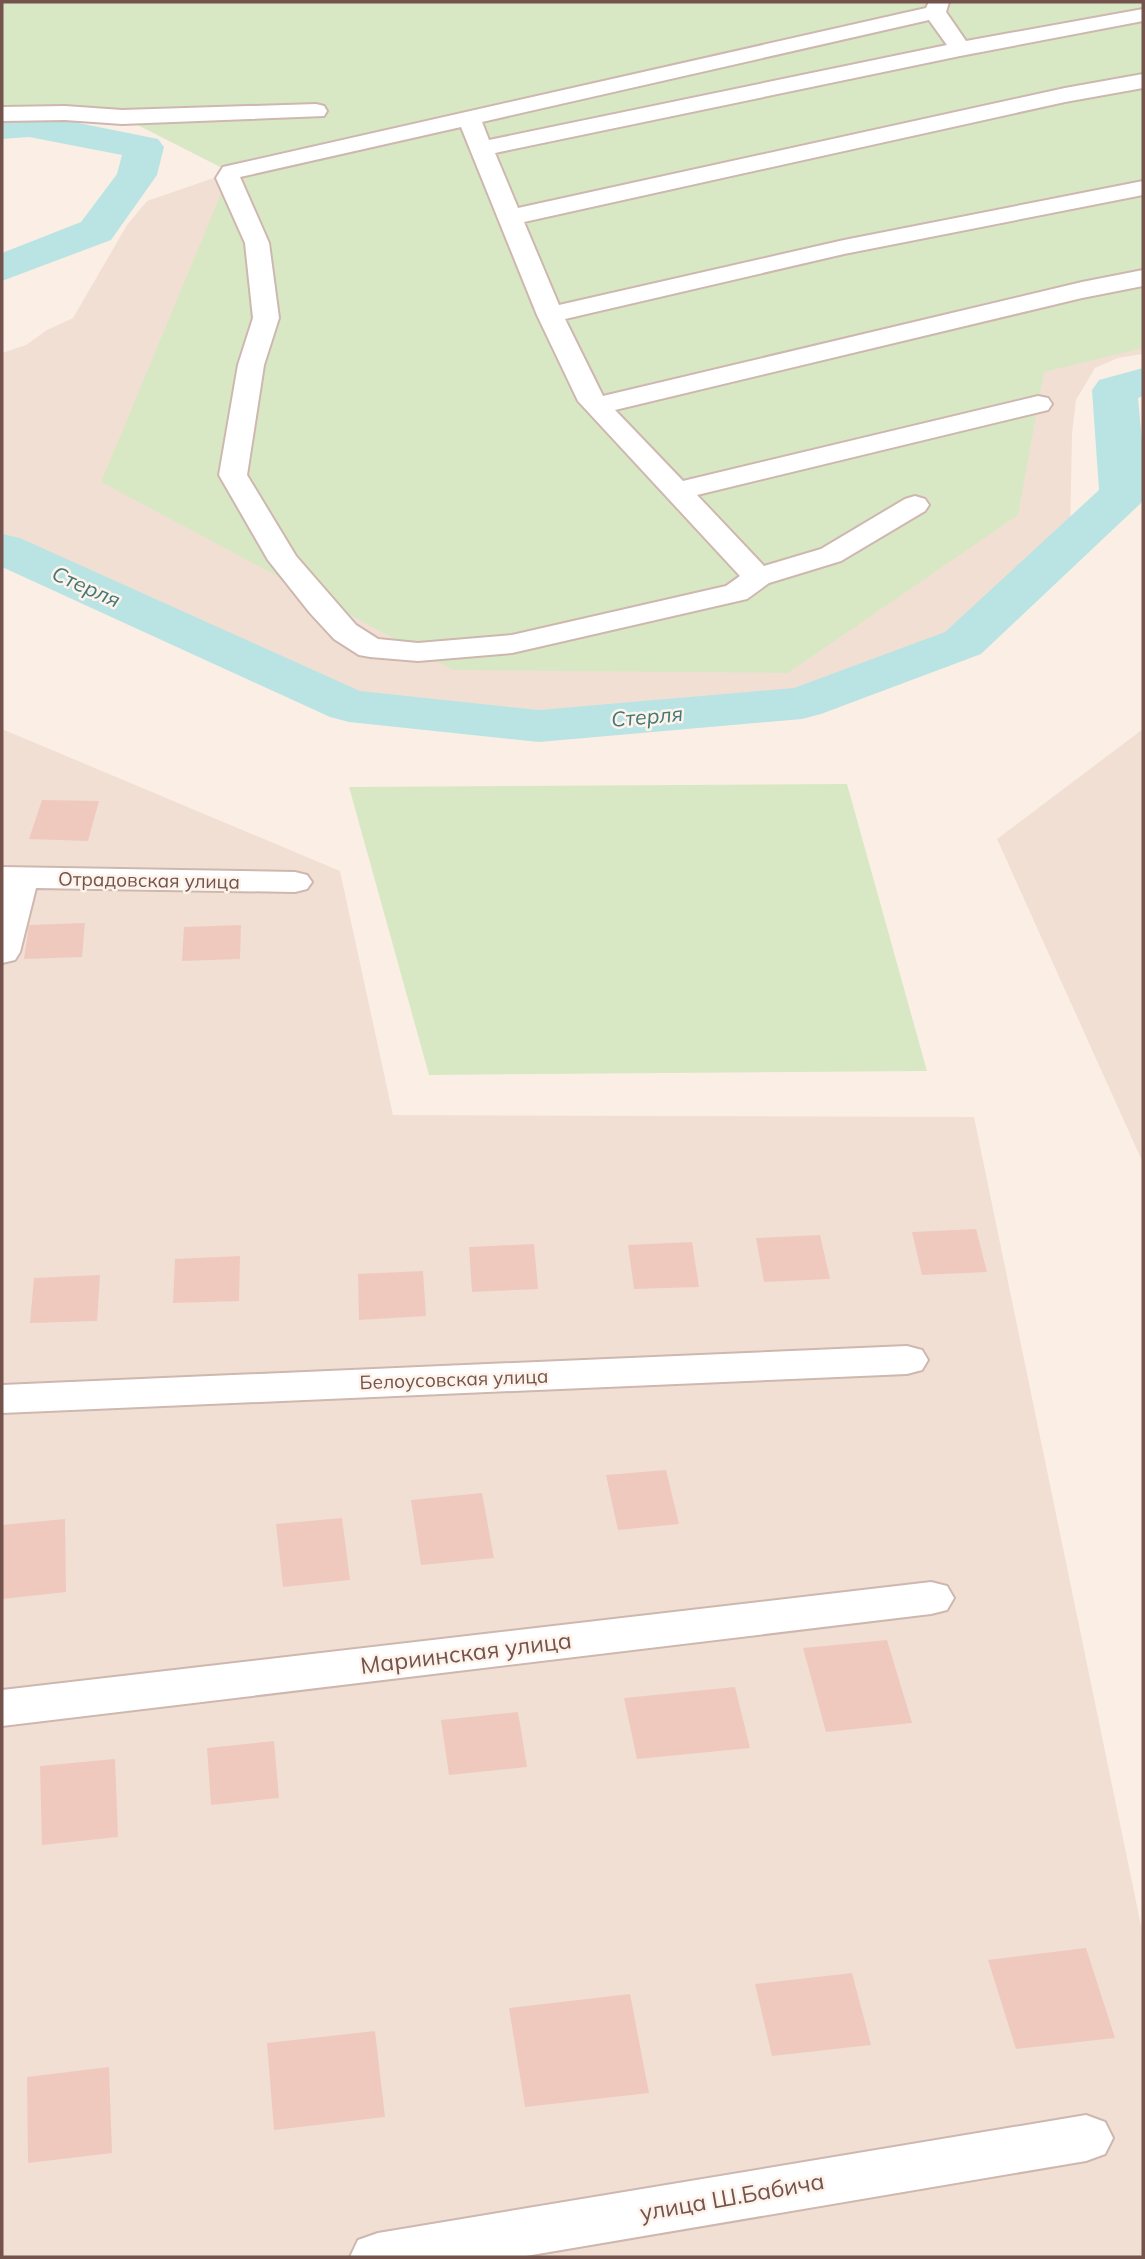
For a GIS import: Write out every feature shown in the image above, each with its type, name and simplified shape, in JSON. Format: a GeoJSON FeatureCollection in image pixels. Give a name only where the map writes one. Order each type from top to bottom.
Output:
{"type":"FeatureCollection","features":[{"type":"Feature","properties":{"kind":"street"},"geometry":{"type":"LineString","coordinates":[[915,506],[831,555],[758,577],[736,593],[512,644],[418,652],[370,648],[345,632],[283,560],[233,475],[251,365],[266,318],[257,243],[228,178],[230,172],[939,5],[960,48]]}},
{"type":"Feature","properties":{"kind":"street"},"geometry":{"type":"LineString","coordinates":[[481,149],[960,48],[1143,15]]}},
{"type":"Feature","properties":{"kind":"street"},"geometry":{"type":"LineString","coordinates":[[508,218],[1065,95],[1143,81]]}},
{"type":"Feature","properties":{"kind":"street"},"geometry":{"type":"LineString","coordinates":[[2,114],[65,113],[122,117],[316,111]]}},
{"type":"Feature","properties":{"kind":"street"},"geometry":{"type":"LineString","coordinates":[[468,117],[550,315],[597,406],[758,577]]}},
{"type":"Feature","properties":{"kind":"street"},"geometry":{"type":"LineString","coordinates":[[550,315],[844,247],[1143,188]]}},
{"type":"Feature","properties":{"kind":"street"},"geometry":{"type":"LineString","coordinates":[[597,406],[1068,293],[1143,278]]}},
{"type":"Feature","properties":{"kind":"street"},"geometry":{"type":"LineString","coordinates":[[678,491],[1038,404]]}},
{"type":"Feature","properties":{"kind":"street"},"geometry":{"type":"LineString","coordinates":[[2,952],[11,878]]}},
{"type":"Feature","properties":{"kind":"street","name":"Отрадовская улица"},"geometry":{"type":"LineString","coordinates":[[11,878],[295,882]]}},
{"type":"Feature","properties":{"kind":"street","name":"Белоусовская улица"},"geometry":{"type":"LineString","coordinates":[[2,1399],[907,1360]]}},
{"type":"Feature","properties":{"kind":"street","name":"Мариинская улица"},"geometry":{"type":"LineString","coordinates":[[2,1708],[931,1598]]}},
{"type":"Feature","properties":{"kind":"street","name":"улица Ш.Бабича"},"geometry":{"type":"LineString","coordinates":[[378,2257],[1086,2138]]}},
{"type":"Feature","properties":{"kind":"shaded area"},"geometry":{"type":"Polygon","coordinates":[[[1143,2],[1143,354],[1118,358],[1095,368],[1076,400],[1072,434],[1070,538],[1037,596],[915,667],[753,717],[583,735],[474,734],[310,694],[182,644],[2,543],[2,353],[26,345],[47,330],[73,318],[127,225],[147,201],[231,172],[1143,2]]]}},
{"type":"Feature","properties":{"kind":"shaded area"},"geometry":{"type":"Polygon","coordinates":[[[2,729],[340,871],[393,1115],[974,1117],[1143,1935],[1143,2257],[2,2257],[2,729]]]}},
{"type":"Feature","properties":{"kind":"shaded area"},"geometry":{"type":"Polygon","coordinates":[[[1143,729],[1143,1163],[997,839],[1143,729]]]}},
{"type":"Feature","properties":{"kind":"green space"},"geometry":{"type":"Polygon","coordinates":[[[2,2],[1143,2],[1143,348],[1044,372],[1018,515],[788,673],[453,670],[101,482],[230,172],[106,109],[2,119],[2,2]]]}},
{"type":"Feature","properties":{"kind":"green space"},"geometry":{"type":"Polygon","coordinates":[[[847,784],[927,1071],[429,1075],[349,787],[847,784]]]}},
{"type":"Feature","properties":{"kind":"building"},"geometry":{"type":"Polygon","coordinates":[[[42,800],[99,801],[88,841],[29,839],[42,800]]]}},
{"type":"Feature","properties":{"kind":"building"},"geometry":{"type":"Polygon","coordinates":[[[85,923],[82,957],[24,959],[29,925],[85,923]]]}},
{"type":"Feature","properties":{"kind":"building"},"geometry":{"type":"Polygon","coordinates":[[[241,925],[240,959],[182,961],[184,927],[241,925]]]}},
{"type":"Feature","properties":{"kind":"building"},"geometry":{"type":"Polygon","coordinates":[[[976,1229],[987,1272],[922,1275],[912,1232],[976,1229]]]}},
{"type":"Feature","properties":{"kind":"building"},"geometry":{"type":"Polygon","coordinates":[[[820,1235],[830,1279],[764,1282],[756,1238],[820,1235]]]}},
{"type":"Feature","properties":{"kind":"building"},"geometry":{"type":"Polygon","coordinates":[[[692,1242],[699,1287],[634,1289],[628,1245],[692,1242]]]}},
{"type":"Feature","properties":{"kind":"building"},"geometry":{"type":"Polygon","coordinates":[[[534,1244],[538,1289],[472,1292],[469,1247],[534,1244]]]}},
{"type":"Feature","properties":{"kind":"building"},"geometry":{"type":"Polygon","coordinates":[[[240,1256],[239,1301],[173,1303],[175,1259],[240,1256]]]}},
{"type":"Feature","properties":{"kind":"building"},"geometry":{"type":"Polygon","coordinates":[[[423,1271],[426,1316],[359,1320],[358,1274],[423,1271]]]}},
{"type":"Feature","properties":{"kind":"building"},"geometry":{"type":"Polygon","coordinates":[[[100,1275],[97,1321],[30,1323],[34,1278],[100,1275]]]}},
{"type":"Feature","properties":{"kind":"building"},"geometry":{"type":"Polygon","coordinates":[[[666,1470],[679,1524],[618,1530],[606,1475],[666,1470]]]}},
{"type":"Feature","properties":{"kind":"building"},"geometry":{"type":"Polygon","coordinates":[[[482,1493],[494,1558],[421,1565],[411,1500],[482,1493]]]}},
{"type":"Feature","properties":{"kind":"building"},"geometry":{"type":"Polygon","coordinates":[[[342,1518],[350,1580],[283,1587],[276,1524],[342,1518]]]}},
{"type":"Feature","properties":{"kind":"building"},"geometry":{"type":"Polygon","coordinates":[[[65,1519],[66,1592],[2,1599],[2,1525],[65,1519]]]}},
{"type":"Feature","properties":{"kind":"building"},"geometry":{"type":"Polygon","coordinates":[[[887,1640],[912,1723],[826,1732],[803,1648],[887,1640]]]}},
{"type":"Feature","properties":{"kind":"building"},"geometry":{"type":"Polygon","coordinates":[[[735,1687],[750,1748],[637,1759],[624,1698],[735,1687]]]}},
{"type":"Feature","properties":{"kind":"building"},"geometry":{"type":"Polygon","coordinates":[[[518,1712],[527,1767],[449,1775],[441,1720],[518,1712]]]}},
{"type":"Feature","properties":{"kind":"building"},"geometry":{"type":"Polygon","coordinates":[[[274,1741],[279,1798],[211,1805],[207,1748],[274,1741]]]}},
{"type":"Feature","properties":{"kind":"building"},"geometry":{"type":"Polygon","coordinates":[[[115,1759],[118,1837],[42,1845],[40,1766],[115,1759]]]}},
{"type":"Feature","properties":{"kind":"building"},"geometry":{"type":"Polygon","coordinates":[[[1086,1948],[1115,2038],[1016,2049],[988,1960],[1086,1948]]]}},
{"type":"Feature","properties":{"kind":"building"},"geometry":{"type":"Polygon","coordinates":[[[852,1973],[871,2045],[772,2056],[755,1984],[852,1973]]]}},
{"type":"Feature","properties":{"kind":"building"},"geometry":{"type":"Polygon","coordinates":[[[630,1994],[649,2093],[525,2107],[509,2008],[630,1994]]]}},
{"type":"Feature","properties":{"kind":"building"},"geometry":{"type":"Polygon","coordinates":[[[375,2031],[385,2117],[274,2130],[267,2043],[375,2031]]]}},
{"type":"Feature","properties":{"kind":"building"},"geometry":{"type":"Polygon","coordinates":[[[109,2067],[112,2153],[28,2163],[27,2077],[109,2067]]]}},
{"type":"Feature","properties":{"kind":"waterway","name":"Стерля"},"geometry":{"type":"LineString","coordinates":[[2,127],[29,125],[144,147],[137,175],[96,231],[2,268]]}},
{"type":"Feature","properties":{"kind":"waterway","name":"Стерля"},"geometry":{"type":"LineString","coordinates":[[2,549],[349,706],[539,726],[802,703],[963,643],[1123,494],[1115,390],[1143,382]]}}]}
